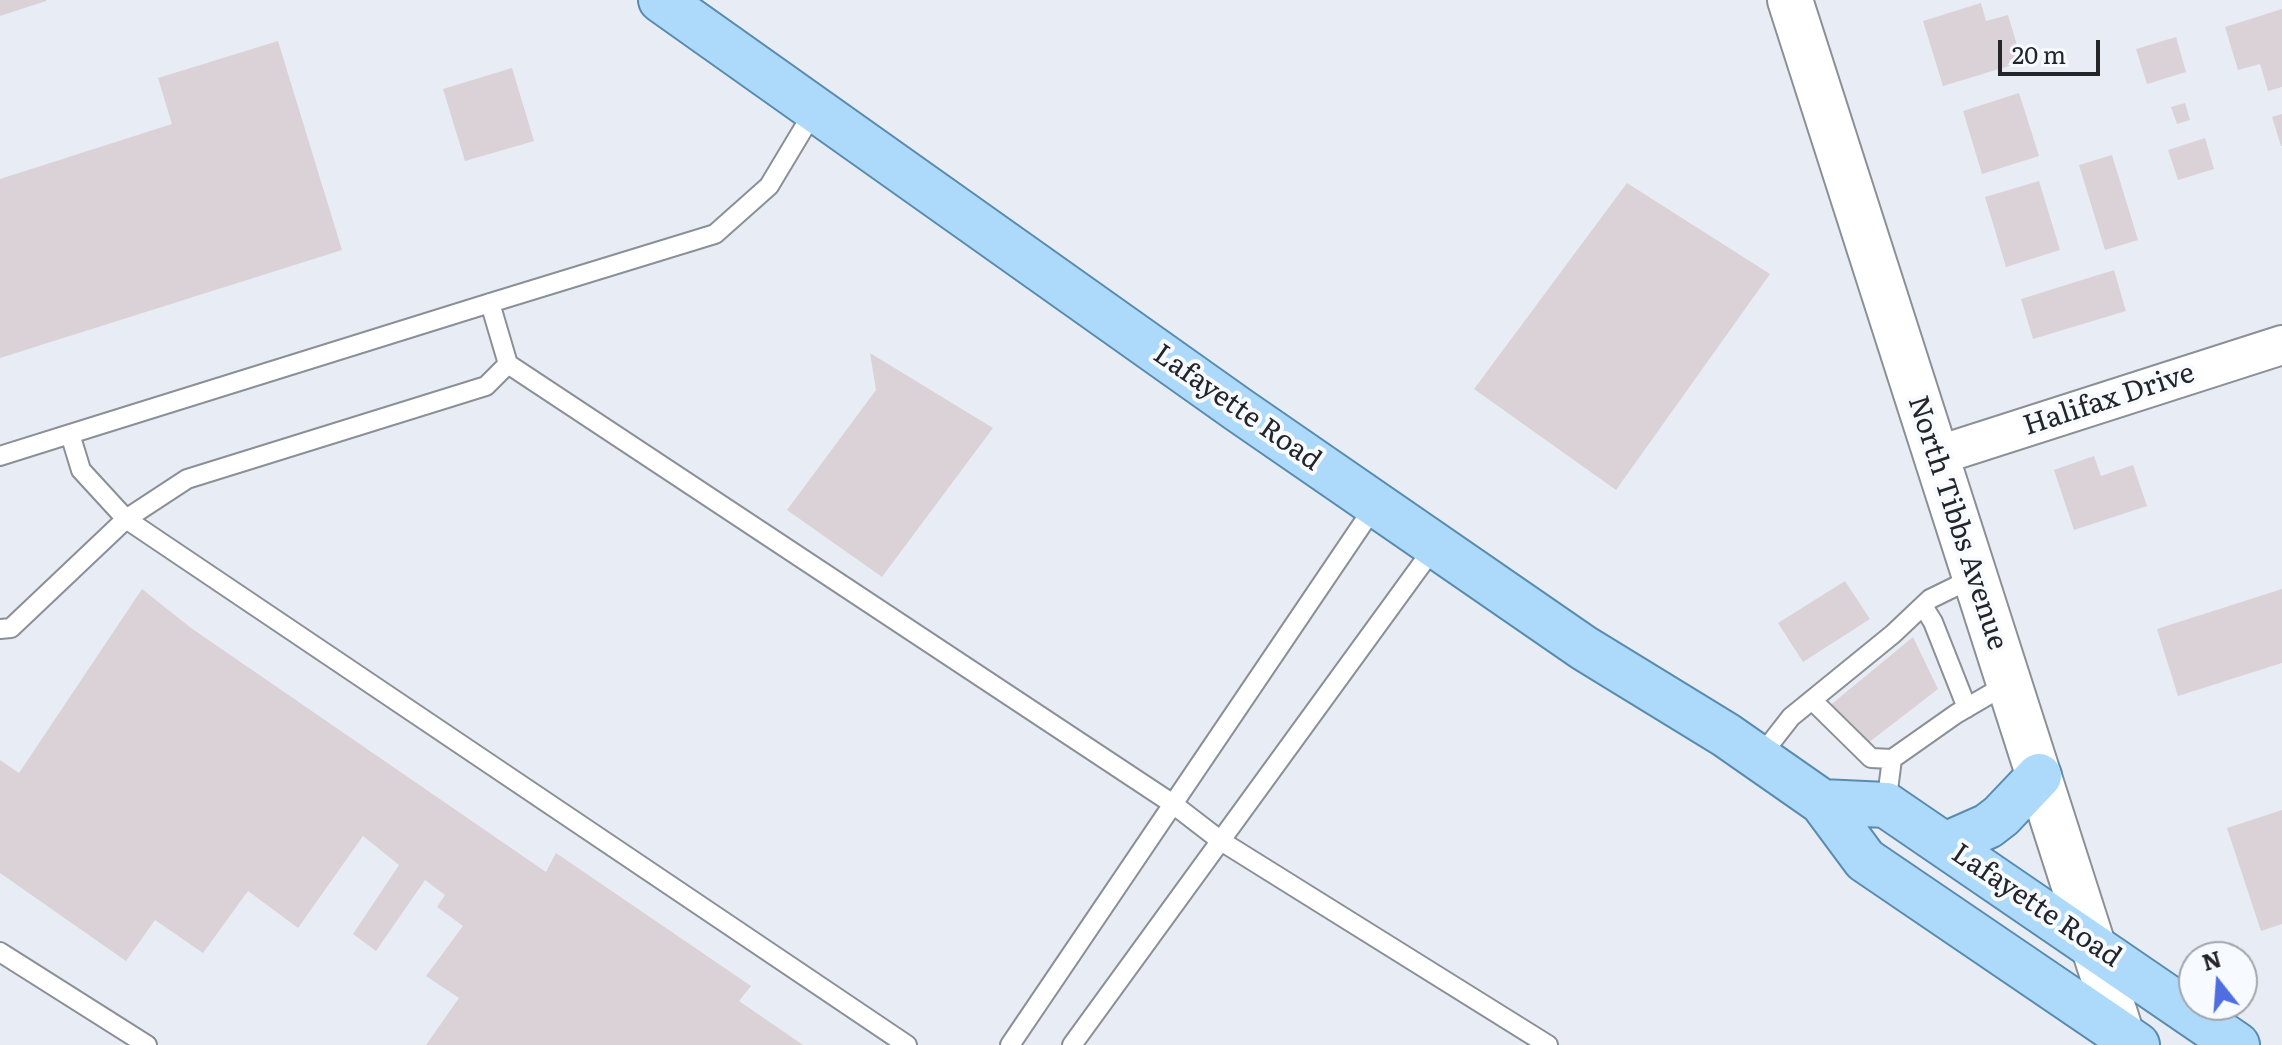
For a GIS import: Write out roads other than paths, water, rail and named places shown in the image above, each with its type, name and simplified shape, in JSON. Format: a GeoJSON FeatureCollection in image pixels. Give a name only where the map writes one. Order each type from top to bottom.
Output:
{"type":"FeatureCollection","features":[{"type":"Feature","properties":{"kind":"main road","name":"Lafayette Road"},"geometry":{"type":"LineString","coordinates":[[661,0],[814,111],[1435,546],[1584,648],[1759,758],[1822,802],[1865,860],[2128,1041]]}},
{"type":"Feature","properties":{"kind":"main road"},"geometry":{"type":"LineString","coordinates":[[1945,845],[1988,826],[2039,776]]}},
{"type":"Feature","properties":{"kind":"main road"},"geometry":{"type":"LineString","coordinates":[[1822,802],[1886,805]]}},
{"type":"Feature","properties":{"kind":"main road","name":"Lafayette Road"},"geometry":{"type":"LineString","coordinates":[[1886,805],[2237,1045]]}},
{"type":"Feature","properties":{"kind":"street","name":"North Tibbs Avenue"},"geometry":{"type":"LineString","coordinates":[[1790,0],[2092,944],[2128,1041]]}},
{"type":"Feature","properties":{"kind":"street","name":"Halifax Drive"},"geometry":{"type":"LineString","coordinates":[[1936,456],[2282,345]]}},
{"type":"Feature","properties":{"kind":"lane"},"geometry":{"type":"LineString","coordinates":[[0,456],[715,234],[769,186],[814,111]]}},
{"type":"Feature","properties":{"kind":"lane"},"geometry":{"type":"LineString","coordinates":[[490,303],[508,364],[1173,804],[1221,841],[1548,1045]]}},
{"type":"Feature","properties":{"kind":"lane"},"geometry":{"type":"LineString","coordinates":[[0,629],[11,628],[126,519],[187,479],[486,386],[508,364]]}},
{"type":"Feature","properties":{"kind":"lane"},"geometry":{"type":"LineString","coordinates":[[70,434],[81,470],[126,519],[907,1045]]}},
{"type":"Feature","properties":{"kind":"lane"},"geometry":{"type":"LineString","coordinates":[[1010,1045],[1376,504]]}},
{"type":"Feature","properties":{"kind":"lane"},"geometry":{"type":"LineString","coordinates":[[1072,1045],[1435,546]]}},
{"type":"Feature","properties":{"kind":"lane"},"geometry":{"type":"LineString","coordinates":[[1759,758],[1791,717],[1930,599],[1975,577]]}},
{"type":"Feature","properties":{"kind":"lane"},"geometry":{"type":"LineString","coordinates":[[1923,606],[1933,622],[1967,708]]}},
{"type":"Feature","properties":{"kind":"lane"},"geometry":{"type":"LineString","coordinates":[[1812,700],[1871,758],[1892,759],[2009,683]]}},
{"type":"Feature","properties":{"kind":"lane"},"geometry":{"type":"LineString","coordinates":[[1886,805],[1892,759]]}},
{"type":"Feature","properties":{"kind":"lane"},"geometry":{"type":"LineString","coordinates":[[0,952],[147,1045]]}}]}
